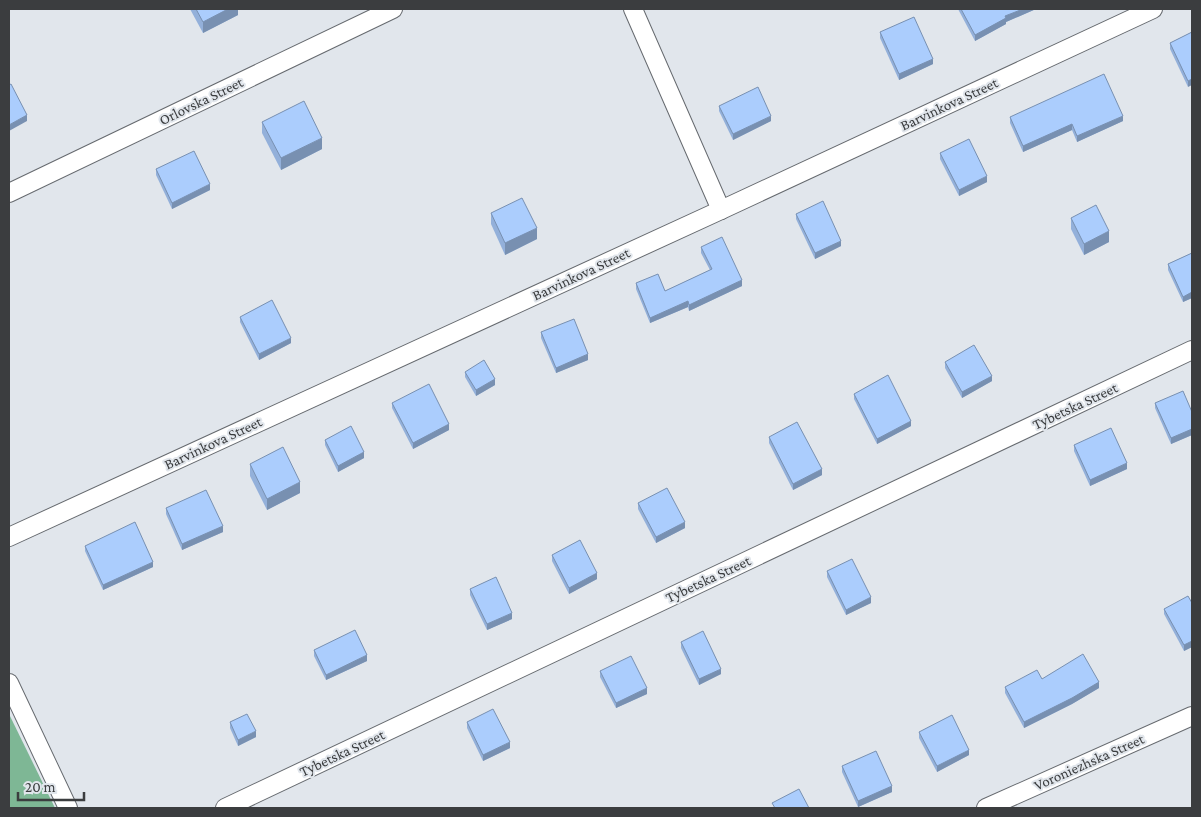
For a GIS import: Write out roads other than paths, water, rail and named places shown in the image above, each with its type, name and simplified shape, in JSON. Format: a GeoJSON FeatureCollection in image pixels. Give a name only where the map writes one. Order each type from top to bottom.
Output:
{"type":"FeatureCollection","features":[{"type":"Feature","properties":{"kind":"street","name":"Orlovska Street"},"geometry":{"type":"LineString","coordinates":[[9,193],[393,9]]}},
{"type":"Feature","properties":{"kind":"street"},"geometry":{"type":"LineString","coordinates":[[632,9],[721,210]]}},
{"type":"Feature","properties":{"kind":"street","name":"Barvinkova Street"},"geometry":{"type":"LineString","coordinates":[[9,538],[1153,9]]}},
{"type":"Feature","properties":{"kind":"street","name":"Tybetska Street"},"geometry":{"type":"LineString","coordinates":[[225,808],[1192,350]]}},
{"type":"Feature","properties":{"kind":"street"},"geometry":{"type":"LineString","coordinates":[[9,683],[68,808]]}},
{"type":"Feature","properties":{"kind":"street","name":"Voroniezhska Street"},"geometry":{"type":"LineString","coordinates":[[986,808],[1192,716]]}}]}
